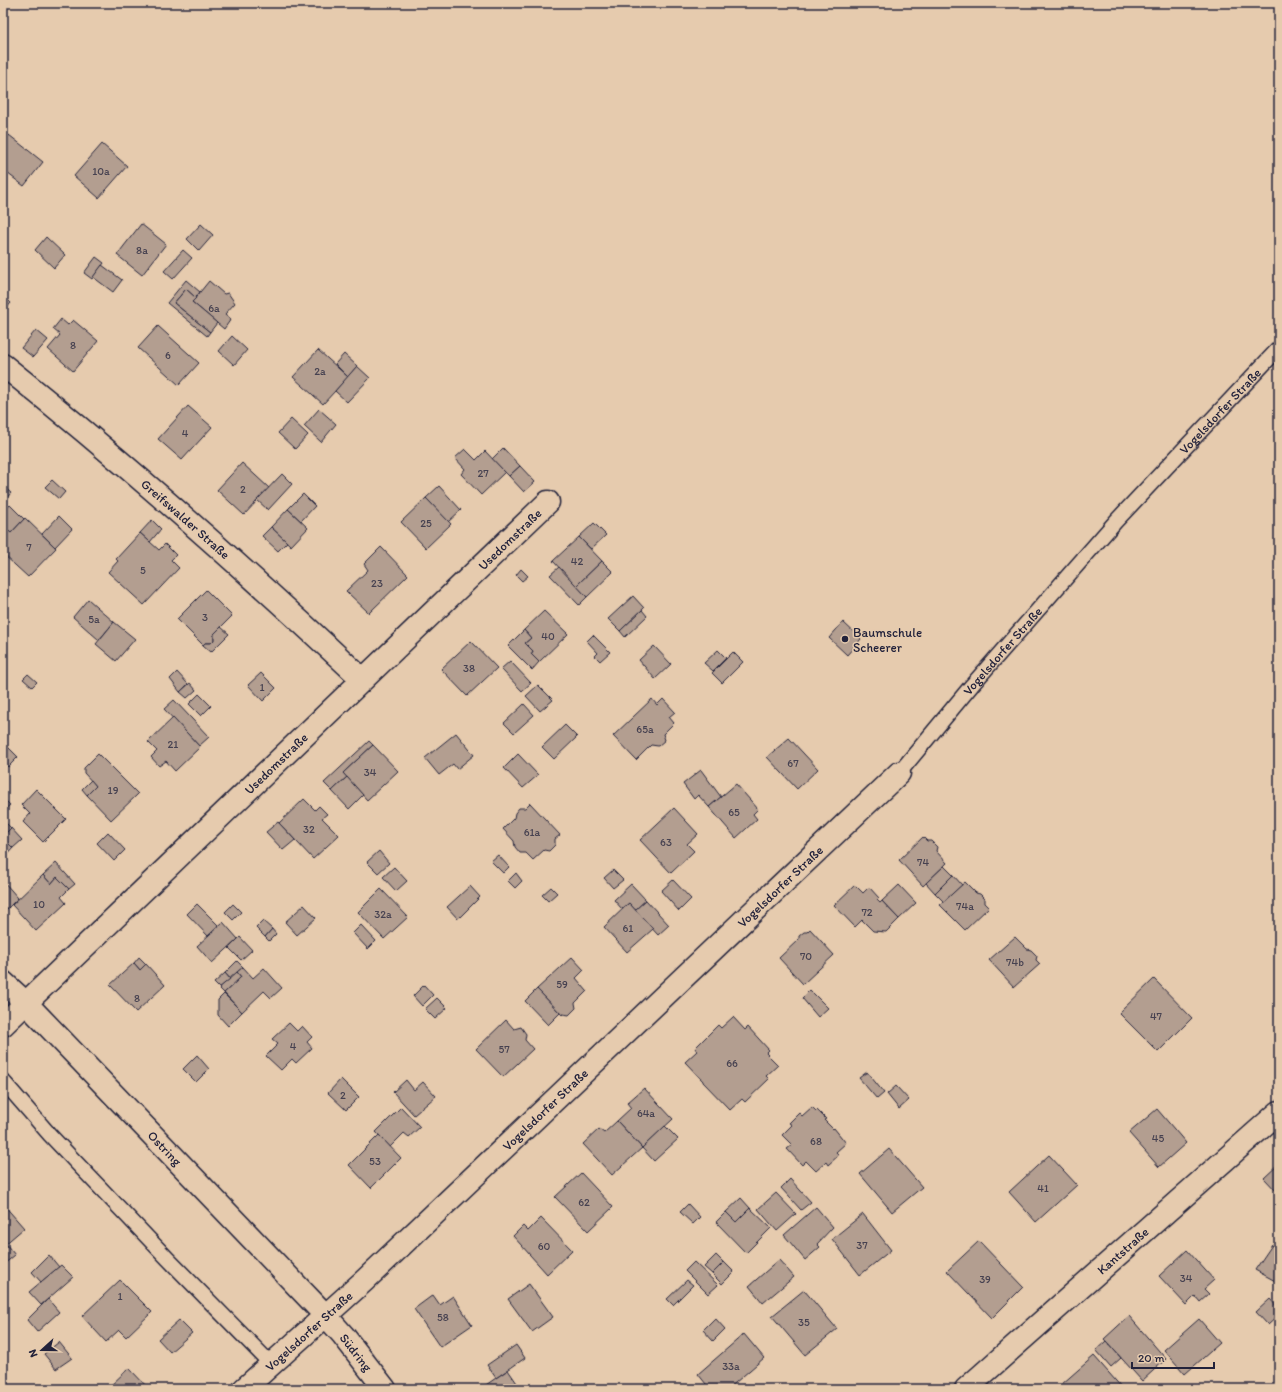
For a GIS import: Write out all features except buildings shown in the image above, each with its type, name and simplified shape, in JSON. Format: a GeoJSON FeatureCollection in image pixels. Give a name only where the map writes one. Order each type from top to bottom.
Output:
{"type":"FeatureCollection","features":[{"type":"Feature","properties":{"kind":"street","name":"Greifswalder Straße"},"geometry":{"type":"LineString","coordinates":[[3,365],[149,487],[286,607],[362,679]]}},
{"type":"Feature","properties":{"kind":"street","name":"Usedomstraße"},"geometry":{"type":"LineString","coordinates":[[3,1025],[548,502]]}},
{"type":"Feature","properties":{"kind":"street","name":"Vogelsdorfer Straße"},"geometry":{"type":"LineString","coordinates":[[244,1389],[326,1316],[899,773]]}},
{"type":"Feature","properties":{"kind":"street","name":"Ostring"},"geometry":{"type":"LineString","coordinates":[[3,982],[26,1004],[326,1316]]}},
{"type":"Feature","properties":{"kind":"street","name":"Kantstraße"},"geometry":{"type":"LineString","coordinates":[[975,1386],[1279,1112]]}},
{"type":"Feature","properties":{"kind":"street","name":"Südring"},"geometry":{"type":"LineString","coordinates":[[326,1316],[343,1335],[385,1389]]}},
{"type":"Feature","properties":{"kind":"lane","name":"Vogelsdorfer Straße"},"geometry":{"type":"LineString","coordinates":[[899,773],[972,685],[1116,521],[1279,348]]}},
{"type":"Feature","properties":{"kind":"lane"},"geometry":{"type":"LineString","coordinates":[[3,1081],[50,1135],[271,1364]]}},
{"type":"Feature","properties":{"kind":"place","name":"Baumschule Scheerer"},"geometry":{"type":"Point","coordinates":[845,639]}}]}
